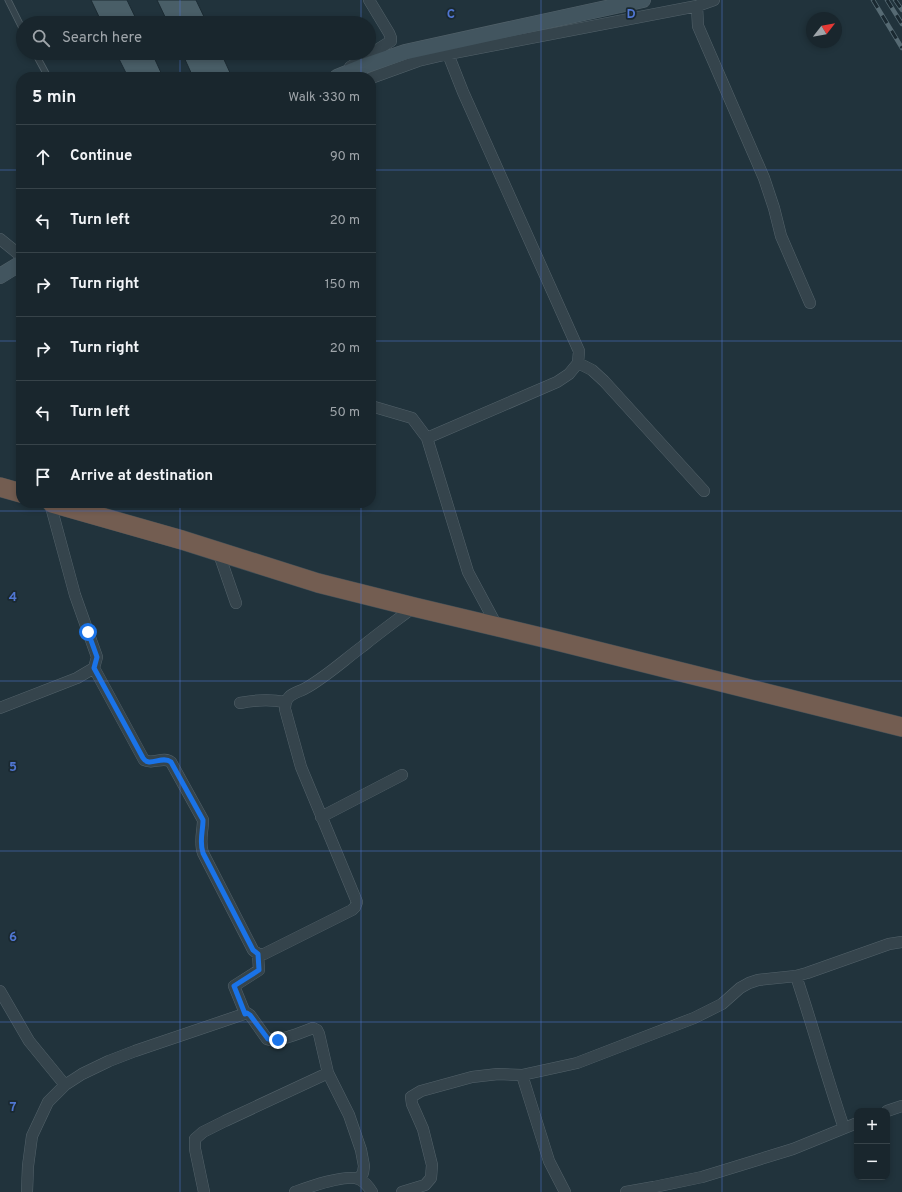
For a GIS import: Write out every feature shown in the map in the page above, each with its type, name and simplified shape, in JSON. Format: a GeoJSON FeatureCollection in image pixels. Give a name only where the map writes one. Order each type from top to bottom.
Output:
{"type":"FeatureCollection","features":[{"type":"Feature","properties":{"kind":"highway"},"geometry":{"type":"LineString","coordinates":[[0,487],[16,492]]}},
{"type":"Feature","properties":{"kind":"highway"},"geometry":{"type":"LineString","coordinates":[[68,508],[318,583],[902,727]]}},
{"type":"Feature","properties":{"kind":"street"},"geometry":{"type":"LineString","coordinates":[[369,0],[391,38],[391,41],[376,50]]}},
{"type":"Feature","properties":{"kind":"street"},"geometry":{"type":"LineString","coordinates":[[367,72],[405,52],[642,0]]}},
{"type":"Feature","properties":{"kind":"street"},"geometry":{"type":"LineString","coordinates":[[367,72],[448,54],[697,6],[714,0]]}},
{"type":"Feature","properties":{"kind":"street"},"geometry":{"type":"LineString","coordinates":[[697,6],[698,26],[764,178],[774,208],[780,236],[810,303]]}},
{"type":"Feature","properties":{"kind":"street"},"geometry":{"type":"LineString","coordinates":[[427,438],[557,382],[569,374],[578,363],[579,351],[463,92],[448,54]]}},
{"type":"Feature","properties":{"kind":"street"},"geometry":{"type":"LineString","coordinates":[[343,72],[359,60]]}},
{"type":"Feature","properties":{"kind":"street"},"geometry":{"type":"LineString","coordinates":[[0,238],[16,252]]}},
{"type":"Feature","properties":{"kind":"street"},"geometry":{"type":"LineString","coordinates":[[0,276],[16,266]]}},
{"type":"Feature","properties":{"kind":"street"},"geometry":{"type":"LineString","coordinates":[[578,363],[592,370],[604,381],[704,491]]}},
{"type":"Feature","properties":{"kind":"street"},"geometry":{"type":"LineString","coordinates":[[376,407],[412,418],[427,438],[468,572],[497,626]]}},
{"type":"Feature","properties":{"kind":"street"},"geometry":{"type":"LineString","coordinates":[[52,508],[75,595],[97,657],[94,668],[144,760],[148,762],[165,759],[171,762],[203,820],[201,841],[203,853],[253,950],[258,954],[264,954],[352,910],[355,907],[356,902],[301,767],[285,709],[285,702],[288,697],[307,688],[336,669],[362,646],[414,607]]}},
{"type":"Feature","properties":{"kind":"street"},"geometry":{"type":"LineString","coordinates":[[218,552],[236,603]]}},
{"type":"Feature","properties":{"kind":"street"},"geometry":{"type":"LineString","coordinates":[[0,708],[77,678],[94,668]]}},
{"type":"Feature","properties":{"kind":"street"},"geometry":{"type":"LineString","coordinates":[[240,703],[271,699],[285,702]]}},
{"type":"Feature","properties":{"kind":"street"},"geometry":{"type":"LineString","coordinates":[[321,817],[402,775]]}},
{"type":"Feature","properties":{"kind":"street"},"geometry":{"type":"LineString","coordinates":[[402,1192],[424,1185],[431,1178],[432,1165],[423,1129],[412,1104],[411,1097],[421,1091],[472,1077],[498,1074],[522,1075],[577,1063],[694,1018],[722,1004],[749,982],[796,976],[889,944],[902,942]]}},
{"type":"Feature","properties":{"kind":"street"},"geometry":{"type":"LineString","coordinates":[[245,1014],[234,986],[259,970],[258,954]]}},
{"type":"Feature","properties":{"kind":"street"},"geometry":{"type":"LineString","coordinates":[[796,976],[813,1028],[828,1082],[844,1128]]}},
{"type":"Feature","properties":{"kind":"street"},"geometry":{"type":"LineString","coordinates":[[0,990],[29,1041],[65,1085]]}},
{"type":"Feature","properties":{"kind":"street"},"geometry":{"type":"LineString","coordinates":[[26,1192],[32,1136],[48,1102],[65,1085],[82,1074],[109,1061],[247,1013],[268,1039],[271,1040],[278,1040],[313,1028],[320,1034],[328,1073],[349,1115],[362,1150],[364,1166],[363,1172],[358,1179]]}},
{"type":"Feature","properties":{"kind":"street"},"geometry":{"type":"LineString","coordinates":[[204,1192],[195,1149],[195,1139],[203,1132],[219,1124],[328,1073]]}},
{"type":"Feature","properties":{"kind":"street"},"geometry":{"type":"LineString","coordinates":[[522,1075],[549,1161],[564,1192]]}},
{"type":"Feature","properties":{"kind":"street"},"geometry":{"type":"LineString","coordinates":[[890,1110],[902,1106]]}},
{"type":"Feature","properties":{"kind":"street"},"geometry":{"type":"LineString","coordinates":[[626,1192],[654,1188],[702,1177],[793,1149],[854,1124]]}},
{"type":"Feature","properties":{"kind":"street"},"geometry":{"type":"LineString","coordinates":[[295,1192],[347,1178],[358,1179],[368,1185],[372,1192]]}},
{"type":"Feature","properties":{"kind":"lane"},"geometry":{"type":"LineString","coordinates":[[8,0],[16,16]]}},
{"type":"Feature","properties":{"kind":"lane"},"geometry":{"type":"LineString","coordinates":[[39,60],[45,72]]}},
{"type":"Feature","properties":{"kind":"building"},"geometry":{"type":"Polygon","coordinates":[[[91,0],[127,0],[135,16],[99,16],[91,0]]]}},
{"type":"Feature","properties":{"kind":"building"},"geometry":{"type":"Polygon","coordinates":[[[157,0],[196,0],[204,16],[165,16],[157,0]]]}},
{"type":"Feature","properties":{"kind":"building"},"geometry":{"type":"Polygon","coordinates":[[[120,60],[155,60],[161,72],[126,72],[120,60]]]}},
{"type":"Feature","properties":{"kind":"building"},"geometry":{"type":"Polygon","coordinates":[[[185,60],[224,60],[230,72],[191,72],[185,60]]]}},
{"type":"Feature","properties":{"kind":"railway"},"geometry":{"type":"LineString","coordinates":[[873,0],[902,48]]}},
{"type":"Feature","properties":{"kind":"railway"},"geometry":{"type":"LineString","coordinates":[[887,0],[902,24]]}},
{"type":"Feature","properties":{"kind":"railway"},"geometry":{"type":"LineString","coordinates":[[895,0],[902,10]]}},
{"type":"Feature","properties":{"kind":"route"},"geometry":{"type":"LineString","coordinates":[[88,632],[97,657],[94,668],[144,760],[148,762],[165,759],[171,762],[203,820],[201,841],[203,853],[253,950],[258,954],[259,970],[234,986],[245,1014],[247,1013],[250,1015],[268,1039],[278,1040]]}}]}
